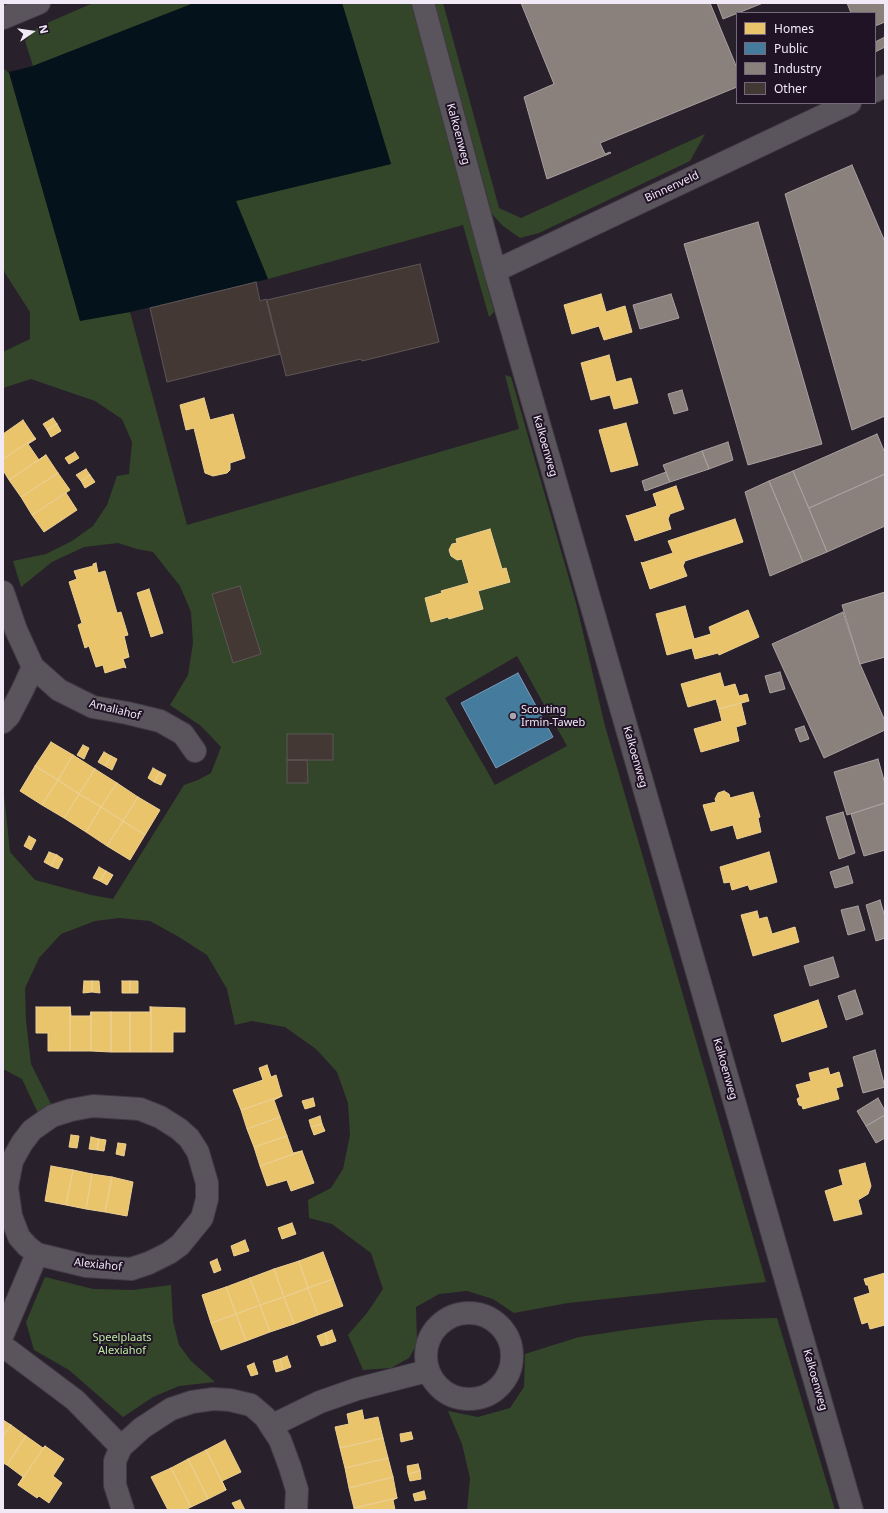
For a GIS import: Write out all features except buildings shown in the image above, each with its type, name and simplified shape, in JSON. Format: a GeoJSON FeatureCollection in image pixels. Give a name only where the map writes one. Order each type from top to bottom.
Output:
{"type":"FeatureCollection","features":[{"type":"Feature","properties":{"kind":"street"},"geometry":{"type":"LineString","coordinates":[[3,18],[39,3]]}},
{"type":"Feature","properties":{"kind":"street","name":"Kalkoenweg"},"geometry":{"type":"LineString","coordinates":[[423,3],[495,270],[852,1510]]}},
{"type":"Feature","properties":{"kind":"street"},"geometry":{"type":"LineString","coordinates":[[876,90],[885,86]]}},
{"type":"Feature","properties":{"kind":"street","name":"Binnenveld"},"geometry":{"type":"LineString","coordinates":[[495,270],[848,104]]}},
{"type":"Feature","properties":{"kind":"street","name":"Amaliahof"},"geometry":{"type":"LineString","coordinates":[[3,592],[16,630],[29,658]]}},
{"type":"Feature","properties":{"kind":"street","name":"Amaliahof"},"geometry":{"type":"LineString","coordinates":[[3,636],[7,636],[59,690],[93,707],[160,721],[183,734],[195,751]]}},
{"type":"Feature","properties":{"kind":"street"},"geometry":{"type":"LineString","coordinates":[[3,722],[9,716],[23,689],[29,658]]}},
{"type":"Feature","properties":{"kind":"street","name":"Alexiahof"},"geometry":{"type":"LineString","coordinates":[[93,1106],[116,1106],[140,1109],[160,1117],[179,1129],[189,1138],[198,1152],[202,1164],[207,1183],[208,1199],[202,1218],[180,1245],[169,1253],[149,1263],[131,1269],[86,1266],[37,1254],[19,1237],[11,1216],[7,1187],[12,1161],[22,1143],[32,1130],[52,1116],[70,1110],[93,1106]]}},
{"type":"Feature","properties":{"kind":"street"},"geometry":{"type":"LineString","coordinates":[[3,1334],[37,1254]]}},
{"type":"Feature","properties":{"kind":"street"},"geometry":{"type":"LineString","coordinates":[[3,1346],[75,1400],[121,1446]]}},
{"type":"Feature","properties":{"kind":"street"},"geometry":{"type":"LineString","coordinates":[[271,1426],[320,1402],[357,1389],[427,1371]]}},
{"type":"Feature","properties":{"kind":"street"},"geometry":{"type":"LineString","coordinates":[[123,1510],[115,1485],[115,1461],[121,1446],[155,1418],[171,1409],[192,1402],[213,1399],[230,1400],[251,1405],[265,1417],[280,1440],[290,1467],[297,1490],[296,1510]]}},
{"type":"Feature","properties":{"kind":"green space"},"geometry":{"type":"Polygon","coordinates":[[[93,3],[194,3],[33,66],[25,41],[38,27],[93,3]]]}},
{"type":"Feature","properties":{"kind":"green space"},"geometry":{"type":"Polygon","coordinates":[[[342,3],[411,3],[494,312],[489,317],[463,225],[268,279],[235,201],[391,164],[342,3]]]}},
{"type":"Feature","properties":{"kind":"green space"},"geometry":{"type":"Polygon","coordinates":[[[435,3],[443,3],[499,208],[521,218],[705,134],[690,161],[539,233],[520,238],[503,226],[492,214],[435,3]]]}},
{"type":"Feature","properties":{"kind":"green space"},"geometry":{"type":"Polygon","coordinates":[[[3,68],[9,73],[80,320],[130,312],[187,525],[519,429],[505,375],[511,377],[576,603],[605,726],[766,1282],[568,1303],[514,1313],[493,1299],[467,1291],[439,1294],[416,1307],[417,1344],[409,1358],[391,1368],[363,1370],[348,1335],[367,1313],[383,1289],[371,1253],[332,1224],[309,1218],[308,1200],[331,1188],[343,1169],[350,1135],[348,1103],[337,1072],[316,1049],[285,1027],[252,1021],[235,1025],[227,989],[207,955],[150,921],[119,918],[95,921],[61,934],[39,958],[25,988],[26,1021],[31,1064],[52,1106],[38,1113],[22,1079],[3,1069],[3,785],[10,852],[35,880],[91,895],[113,899],[184,785],[211,773],[221,747],[201,726],[170,705],[188,675],[193,643],[191,612],[180,586],[153,552],[118,543],[84,547],[52,562],[21,587],[13,561],[46,554],[72,541],[93,526],[107,505],[117,476],[129,474],[132,442],[122,419],[95,401],[31,379],[3,388],[3,352],[30,339],[30,312],[5,273],[3,266],[3,68]],[[517,656],[445,698],[495,785],[567,746],[517,656]]]}},
{"type":"Feature","properties":{"kind":"green space","name":"Speelplaats Alexiahof"},"geometry":{"type":"Polygon","coordinates":[[[45,1277],[93,1289],[133,1290],[171,1285],[173,1321],[179,1345],[191,1361],[215,1382],[179,1386],[153,1397],[123,1417],[69,1370],[34,1350],[26,1322],[45,1277]]]}},
{"type":"Feature","properties":{"kind":"green space"},"geometry":{"type":"Polygon","coordinates":[[[777,1318],[835,1510],[467,1510],[470,1478],[462,1444],[448,1411],[478,1417],[510,1408],[524,1387],[525,1354],[579,1337],[633,1329],[707,1320],[777,1318]]]}},
{"type":"Feature","properties":{"kind":"shaded area"},"geometry":{"type":"Polygon","coordinates":[[[194,3],[342,3],[391,164],[236,201],[268,279],[130,312],[80,321],[9,72],[33,66],[194,3]]]}},
{"type":"Feature","properties":{"kind":"place","name":"Scouting Irmin-Taweb"},"geometry":{"type":"Point","coordinates":[513,716]}}]}
